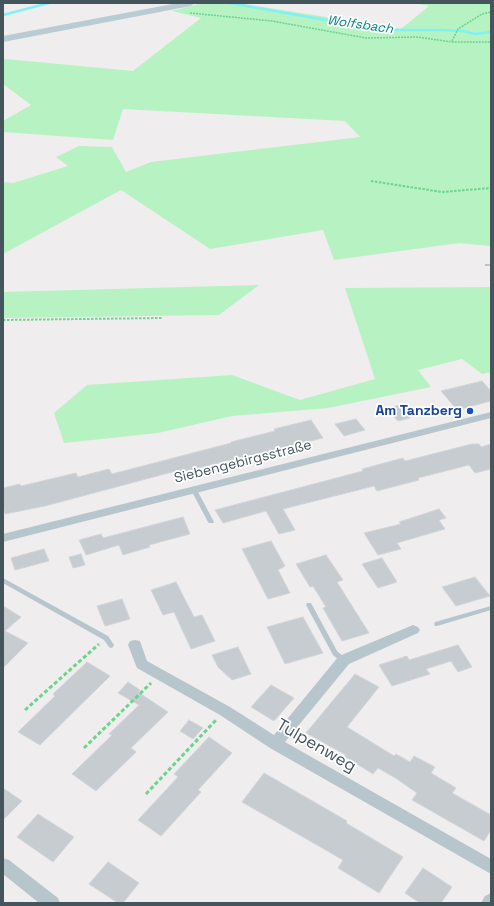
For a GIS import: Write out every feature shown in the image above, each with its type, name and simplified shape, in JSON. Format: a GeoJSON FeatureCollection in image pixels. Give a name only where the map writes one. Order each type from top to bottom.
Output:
{"type":"FeatureCollection","features":[{"type":"Feature","properties":{"kind":"street"},"geometry":{"type":"LineString","coordinates":[[3,39],[172,8],[191,3]]}},
{"type":"Feature","properties":{"kind":"street","name":"Siebengebirgsstraße"},"geometry":{"type":"LineString","coordinates":[[3,538],[491,415]]}},
{"type":"Feature","properties":{"kind":"street"},"geometry":{"type":"LineString","coordinates":[[275,744],[344,660],[413,630]]}},
{"type":"Feature","properties":{"kind":"street","name":"Tulpenweg"},"geometry":{"type":"LineString","coordinates":[[135,646],[142,664],[225,711],[275,744],[491,867]]}},
{"type":"Feature","properties":{"kind":"street"},"geometry":{"type":"LineString","coordinates":[[3,865],[52,903]]}},
{"type":"Feature","properties":{"kind":"lane"},"geometry":{"type":"LineString","coordinates":[[194,490],[211,522]]}},
{"type":"Feature","properties":{"kind":"lane"},"geometry":{"type":"LineString","coordinates":[[3,580],[106,638],[111,645]]}},
{"type":"Feature","properties":{"kind":"lane"},"geometry":{"type":"LineString","coordinates":[[309,605],[335,652],[344,660]]}},
{"type":"Feature","properties":{"kind":"lane"},"geometry":{"type":"LineString","coordinates":[[437,624],[491,608]]}},
{"type":"Feature","properties":{"kind":"path"},"geometry":{"type":"LineString","coordinates":[[172,8],[195,15],[272,21],[366,38],[417,37],[452,42],[491,42]]}},
{"type":"Feature","properties":{"kind":"path"},"geometry":{"type":"LineString","coordinates":[[452,42],[458,29],[482,14],[491,12]]}},
{"type":"Feature","properties":{"kind":"path"},"geometry":{"type":"LineString","coordinates":[[371,181],[442,192],[491,188]]}},
{"type":"Feature","properties":{"kind":"path"},"geometry":{"type":"LineString","coordinates":[[3,320],[162,318]]}},
{"type":"Feature","properties":{"kind":"path"},"geometry":{"type":"LineString","coordinates":[[26,710],[106,638]]}},
{"type":"Feature","properties":{"kind":"path"},"geometry":{"type":"LineString","coordinates":[[84,748],[160,674]]}},
{"type":"Feature","properties":{"kind":"path"},"geometry":{"type":"LineString","coordinates":[[146,794],[225,711]]}},
{"type":"Feature","properties":{"kind":"green space"},"geometry":{"type":"Polygon","coordinates":[[[203,3],[238,3],[401,29],[429,6],[414,3],[491,3],[491,246],[459,243],[334,260],[323,230],[210,249],[121,190],[3,254],[3,182],[13,183],[68,166],[56,157],[79,146],[112,147],[126,172],[151,162],[360,137],[345,121],[123,109],[113,140],[3,132],[3,121],[31,105],[3,84],[3,60],[6,59],[133,71],[201,18],[172,11],[203,3]]]}},
{"type":"Feature","properties":{"kind":"green space"},"geometry":{"type":"Polygon","coordinates":[[[259,285],[219,315],[3,318],[3,292],[259,285]]]}},
{"type":"Feature","properties":{"kind":"green space"},"geometry":{"type":"Polygon","coordinates":[[[491,287],[491,372],[482,374],[462,359],[418,370],[431,387],[328,408],[232,416],[158,433],[64,443],[54,413],[87,385],[232,375],[300,400],[375,379],[345,288],[491,287]]]}},
{"type":"Feature","properties":{"kind":"building"},"geometry":{"type":"Polygon","coordinates":[[[482,381],[491,391],[491,401],[457,410],[441,391],[482,381]]]}},
{"type":"Feature","properties":{"kind":"building"},"geometry":{"type":"Polygon","coordinates":[[[399,405],[410,418],[398,421],[387,409],[399,405]]]}},
{"type":"Feature","properties":{"kind":"building"},"geometry":{"type":"Polygon","coordinates":[[[356,419],[365,430],[344,436],[335,424],[356,419]]]}},
{"type":"Feature","properties":{"kind":"building"},"geometry":{"type":"Polygon","coordinates":[[[311,420],[323,438],[177,473],[176,471],[45,506],[5,514],[3,505],[3,488],[20,484],[21,486],[76,473],[78,477],[109,469],[112,474],[231,443],[275,431],[274,429],[311,420]]]}},
{"type":"Feature","properties":{"kind":"building"},"geometry":{"type":"Polygon","coordinates":[[[472,444],[479,444],[481,447],[491,444],[491,469],[475,473],[469,465],[418,478],[419,480],[377,491],[374,486],[283,509],[295,530],[279,534],[266,511],[223,523],[215,510],[363,471],[362,469],[403,458],[405,461],[472,444]]]}},
{"type":"Feature","properties":{"kind":"building"},"geometry":{"type":"Polygon","coordinates":[[[439,509],[446,518],[439,520],[445,529],[397,543],[401,549],[378,555],[364,533],[401,524],[399,522],[439,509]]]}},
{"type":"Feature","properties":{"kind":"building"},"geometry":{"type":"Polygon","coordinates":[[[183,517],[190,534],[149,545],[150,547],[123,555],[119,545],[86,555],[79,540],[101,534],[103,538],[183,517]]]}},
{"type":"Feature","properties":{"kind":"building"},"geometry":{"type":"Polygon","coordinates":[[[271,541],[285,566],[278,570],[290,593],[268,599],[242,549],[271,541]]]}},
{"type":"Feature","properties":{"kind":"building"},"geometry":{"type":"Polygon","coordinates":[[[44,549],[49,561],[15,570],[11,558],[44,549]]]}},
{"type":"Feature","properties":{"kind":"building"},"geometry":{"type":"Polygon","coordinates":[[[81,554],[85,565],[73,568],[69,557],[81,554]]]}},
{"type":"Feature","properties":{"kind":"building"},"geometry":{"type":"Polygon","coordinates":[[[326,555],[343,580],[337,582],[369,633],[342,641],[323,608],[326,607],[313,586],[310,587],[296,564],[326,555]]]}},
{"type":"Feature","properties":{"kind":"building"},"geometry":{"type":"Polygon","coordinates":[[[382,558],[397,582],[378,588],[362,564],[382,558]]]}},
{"type":"Feature","properties":{"kind":"building"},"geometry":{"type":"Polygon","coordinates":[[[475,577],[490,596],[456,606],[442,587],[475,577]]]}},
{"type":"Feature","properties":{"kind":"building"},"geometry":{"type":"Polygon","coordinates":[[[176,582],[194,617],[202,615],[215,641],[191,649],[174,612],[163,615],[151,590],[176,582]]]}},
{"type":"Feature","properties":{"kind":"building"},"geometry":{"type":"Polygon","coordinates":[[[122,599],[130,619],[105,626],[97,606],[122,599]]]}},
{"type":"Feature","properties":{"kind":"building"},"geometry":{"type":"Polygon","coordinates":[[[3,606],[21,617],[5,631],[28,643],[3,668],[3,606]]]}},
{"type":"Feature","properties":{"kind":"building"},"geometry":{"type":"Polygon","coordinates":[[[303,617],[323,653],[285,664],[267,627],[303,617]]]}},
{"type":"Feature","properties":{"kind":"building"},"geometry":{"type":"Polygon","coordinates":[[[458,645],[472,667],[458,672],[451,661],[426,669],[430,674],[392,686],[379,665],[407,656],[409,660],[458,645]]]}},
{"type":"Feature","properties":{"kind":"building"},"geometry":{"type":"Polygon","coordinates":[[[238,647],[251,674],[232,680],[218,667],[212,655],[238,647]]]}},
{"type":"Feature","properties":{"kind":"building"},"geometry":{"type":"Polygon","coordinates":[[[87,662],[110,676],[40,745],[18,732],[55,696],[53,694],[87,662]]]}},
{"type":"Feature","properties":{"kind":"building"},"geometry":{"type":"Polygon","coordinates":[[[355,674],[379,687],[347,727],[394,756],[396,754],[410,762],[414,756],[435,767],[431,773],[456,788],[452,793],[491,815],[491,830],[484,841],[412,800],[417,793],[397,779],[378,768],[373,774],[344,756],[346,755],[306,733],[355,674]]]}},
{"type":"Feature","properties":{"kind":"building"},"geometry":{"type":"Polygon","coordinates":[[[128,682],[140,690],[138,692],[168,712],[131,748],[136,752],[96,791],[72,774],[112,735],[109,734],[139,705],[118,693],[128,682]]]}},
{"type":"Feature","properties":{"kind":"building"},"geometry":{"type":"Polygon","coordinates":[[[271,685],[294,698],[274,721],[251,707],[271,685]]]}},
{"type":"Feature","properties":{"kind":"building"},"geometry":{"type":"Polygon","coordinates":[[[189,720],[203,728],[193,739],[180,731],[189,720]]]}},
{"type":"Feature","properties":{"kind":"building"},"geometry":{"type":"Polygon","coordinates":[[[209,737],[232,753],[198,790],[201,792],[161,836],[138,820],[178,777],[174,774],[209,737]]]}},
{"type":"Feature","properties":{"kind":"building"},"geometry":{"type":"Polygon","coordinates":[[[264,773],[347,821],[346,823],[403,857],[379,893],[338,868],[343,860],[242,802],[264,773]]]}},
{"type":"Feature","properties":{"kind":"building"},"geometry":{"type":"Polygon","coordinates":[[[3,788],[22,801],[3,820],[3,788]]]}},
{"type":"Feature","properties":{"kind":"building"},"geometry":{"type":"Polygon","coordinates":[[[38,814],[74,837],[53,862],[17,837],[38,814]]]}},
{"type":"Feature","properties":{"kind":"building"},"geometry":{"type":"Polygon","coordinates":[[[108,862],[139,883],[123,903],[118,903],[89,884],[108,862]]]}},
{"type":"Feature","properties":{"kind":"building"},"geometry":{"type":"Polygon","coordinates":[[[423,868],[452,887],[441,903],[420,903],[405,893],[423,868]]]}},
{"type":"Feature","properties":{"kind":"waterway","name":"Wolfsbach"},"geometry":{"type":"LineString","coordinates":[[3,15],[49,3]]}},
{"type":"Feature","properties":{"kind":"waterway","name":"Wolfsbach"},"geometry":{"type":"LineString","coordinates":[[229,3],[383,30],[440,30],[463,31],[475,34],[491,32]]}},
{"type":"Feature","properties":{"kind":"place","name":"Am Tanzberg"},"geometry":{"type":"Point","coordinates":[470,411]}}]}
